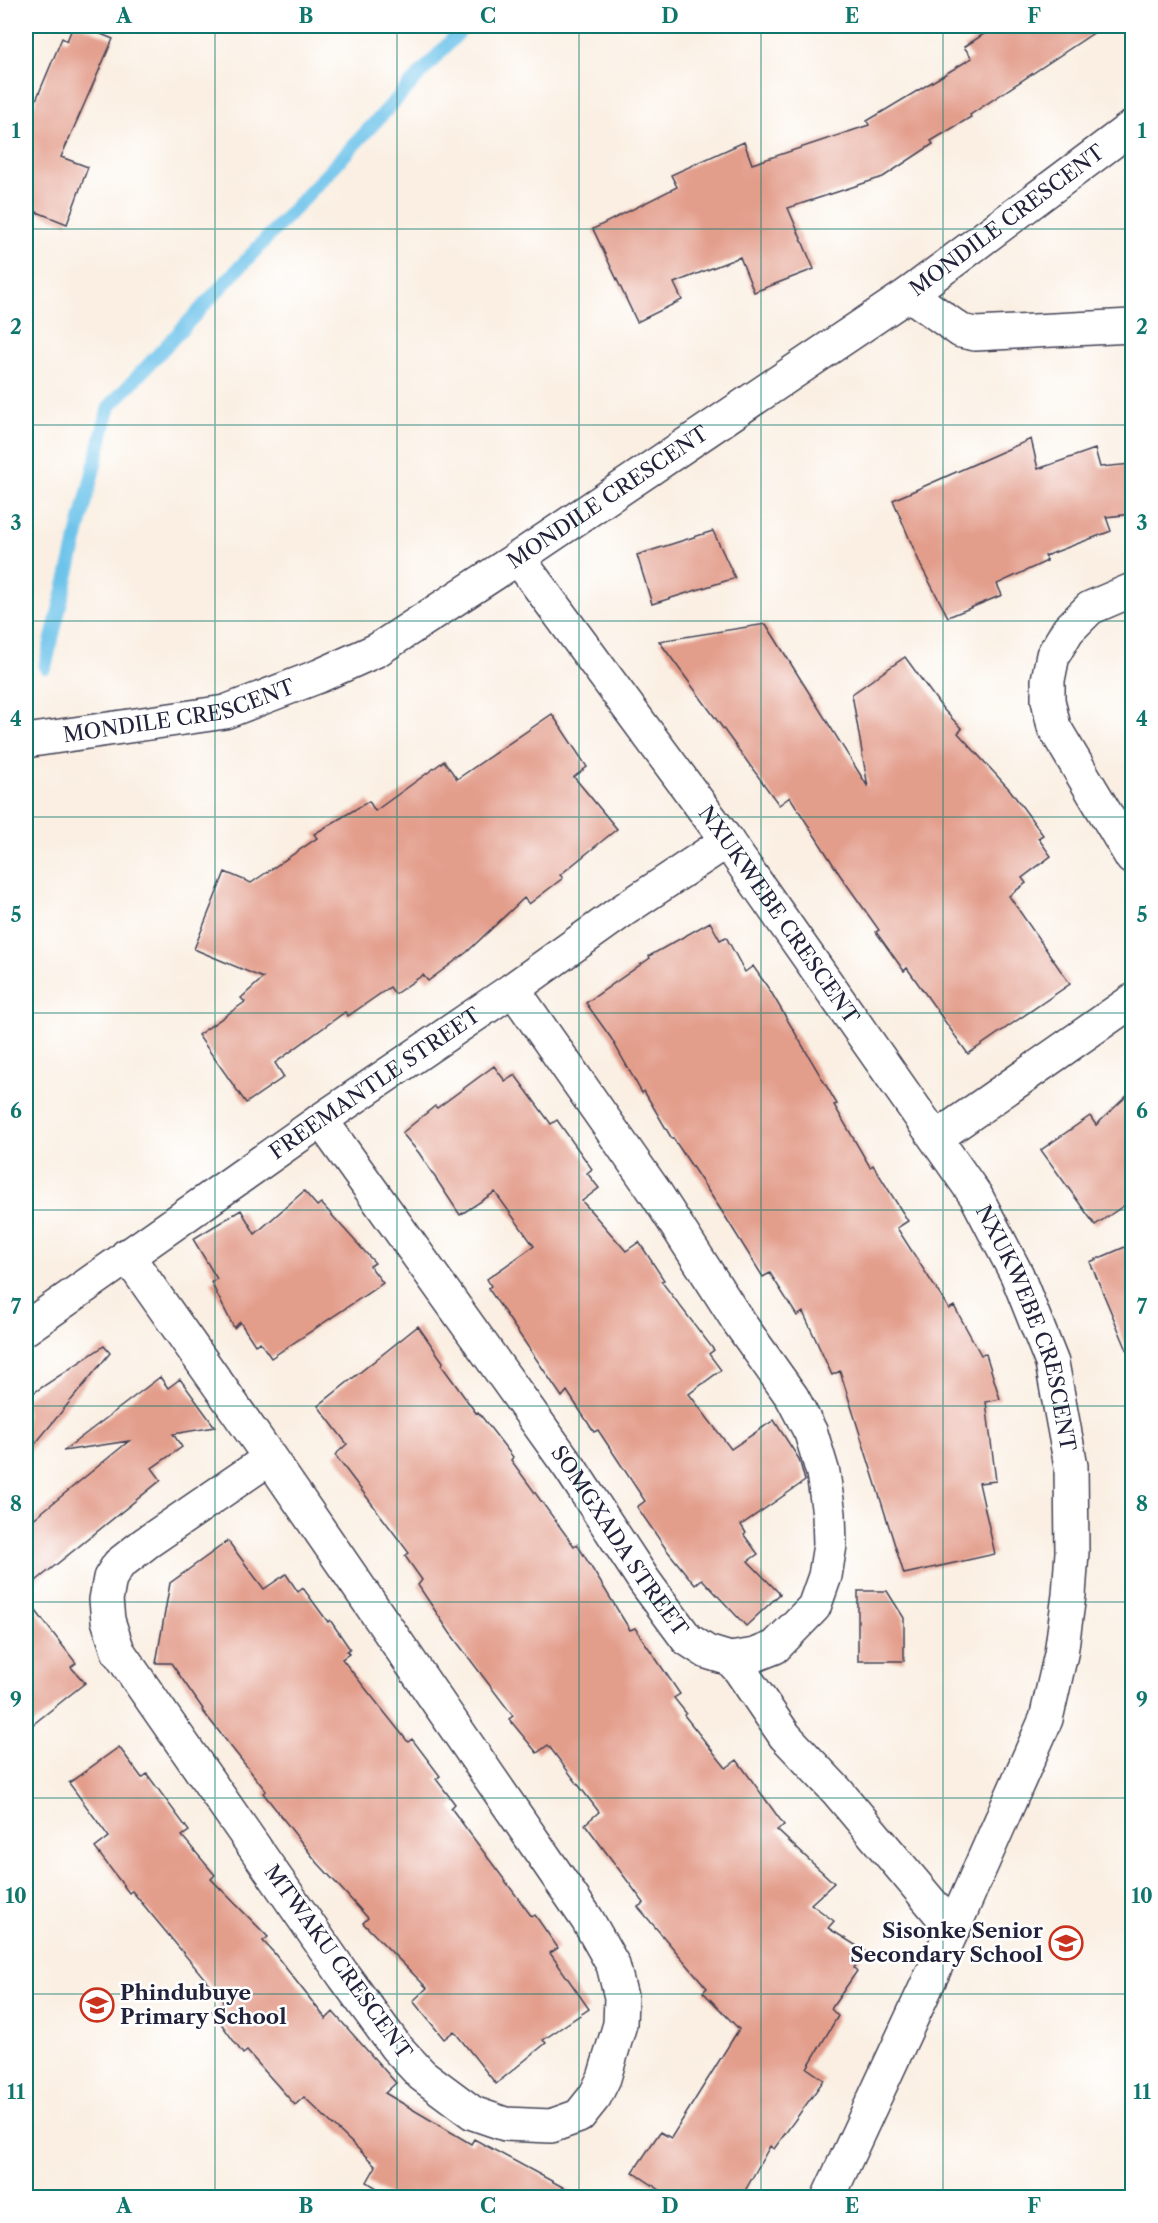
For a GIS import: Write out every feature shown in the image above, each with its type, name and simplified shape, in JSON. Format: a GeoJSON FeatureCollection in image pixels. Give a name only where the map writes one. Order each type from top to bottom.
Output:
{"type":"FeatureCollection","features":[{"type":"Feature","properties":{"kind":"street","name":"MONDILE CRESCENT"},"geometry":{"type":"LineString","coordinates":[[26,741],[225,712],[319,676],[377,650],[518,558],[909,294],[1132,128]]}},
{"type":"Feature","properties":{"kind":"street"},"geometry":{"type":"LineString","coordinates":[[909,294],[961,331],[975,334],[1132,326]]}},
{"type":"Feature","properties":{"kind":"street","name":"NXUKWEBE CRESCENT"},"geometry":{"type":"LineString","coordinates":[[518,558],[727,841],[976,1196],[1017,1275],[1052,1364],[1071,1466],[1072,1552],[1061,1654],[1046,1719],[953,1929],[828,2198]]}},
{"type":"Feature","properties":{"kind":"street"},"geometry":{"type":"LineString","coordinates":[[1132,590],[1090,608],[1068,630],[1053,655],[1048,690],[1054,727],[1132,858]]}},
{"type":"Feature","properties":{"kind":"street","name":"FREEMANTLE STREET"},"geometry":{"type":"LineString","coordinates":[[26,1328],[321,1120],[727,841]]}},
{"type":"Feature","properties":{"kind":"street"},"geometry":{"type":"LineString","coordinates":[[513,989],[655,1192],[738,1321],[792,1397],[811,1433],[823,1473],[829,1514],[830,1545],[825,1576],[814,1606],[775,1647],[755,1655],[730,1659],[785,1736],[837,1791],[953,1929]]}},
{"type":"Feature","properties":{"kind":"street"},"geometry":{"type":"LineString","coordinates":[[936,1138],[1132,1000]]}},
{"type":"Feature","properties":{"kind":"street","name":"SOMGXADA STREET"},"geometry":{"type":"LineString","coordinates":[[321,1120],[570,1468],[687,1639],[707,1652],[730,1659]]}},
{"type":"Feature","properties":{"kind":"street","name":"MTWAKU CRESCENT"},"geometry":{"type":"LineString","coordinates":[[127,1255],[270,1458],[587,1919],[614,1965],[621,1997],[620,2024],[604,2078],[595,2096],[579,2116],[551,2126],[505,2124],[473,2113],[422,2075],[396,2047],[344,1976],[118,1651],[108,1620],[106,1599],[110,1578],[120,1564],[146,1543],[270,1458]]}},
{"type":"Feature","properties":{"kind":"building"},"geometry":{"type":"Polygon","coordinates":[[[73,26],[81,26],[113,39],[61,157],[88,167],[67,224],[37,212],[26,239],[26,124],[62,38],[67,41],[73,26]]]}},
{"type":"Feature","properties":{"kind":"building"},"geometry":{"type":"Polygon","coordinates":[[[996,26],[1104,26],[970,115],[971,117],[931,141],[933,144],[883,177],[788,208],[814,269],[754,292],[740,257],[674,283],[682,300],[637,322],[593,229],[677,187],[671,175],[744,142],[752,164],[869,125],[867,121],[972,58],[964,47],[996,26]]]}},
{"type":"Feature","properties":{"kind":"building"},"geometry":{"type":"Polygon","coordinates":[[[1031,439],[1038,469],[1095,449],[1100,467],[1132,464],[1132,514],[1106,517],[1111,531],[1045,556],[1047,561],[997,584],[1002,595],[948,617],[921,566],[893,500],[1031,439]]]}},
{"type":"Feature","properties":{"kind":"building"},"geometry":{"type":"Polygon","coordinates":[[[713,531],[735,578],[652,604],[637,555],[713,531]]]}},
{"type":"Feature","properties":{"kind":"building"},"geometry":{"type":"Polygon","coordinates":[[[766,624],[868,787],[852,694],[905,657],[943,709],[962,729],[958,733],[1010,790],[1043,835],[1038,838],[1051,856],[1022,878],[1026,883],[1009,896],[1070,984],[968,1054],[907,968],[904,971],[876,932],[879,930],[840,875],[790,797],[779,805],[659,641],[766,624]]]}},
{"type":"Feature","properties":{"kind":"building"},"geometry":{"type":"Polygon","coordinates":[[[552,714],[587,767],[574,777],[617,829],[560,875],[563,878],[529,904],[524,898],[467,952],[428,981],[423,975],[395,994],[390,987],[348,1016],[345,1012],[275,1063],[284,1077],[246,1103],[198,1035],[245,1002],[241,998],[263,978],[194,949],[225,872],[251,883],[317,838],[314,834],[369,801],[375,811],[444,761],[457,779],[552,714]]]}},
{"type":"Feature","properties":{"kind":"building"},"geometry":{"type":"Polygon","coordinates":[[[710,922],[720,940],[726,937],[745,972],[753,966],[771,992],[837,1104],[834,1105],[870,1167],[873,1165],[908,1221],[897,1228],[949,1309],[954,1306],[981,1355],[986,1354],[1000,1399],[986,1402],[996,1481],[979,1483],[995,1554],[904,1574],[840,1371],[832,1375],[803,1312],[797,1316],[770,1273],[763,1277],[723,1213],[672,1139],[644,1091],[642,1093],[611,1038],[586,1003],[650,958],[649,956],[710,922]]]}},
{"type":"Feature","properties":{"kind":"building"},"geometry":{"type":"Polygon","coordinates":[[[494,1066],[505,1081],[515,1075],[551,1124],[557,1120],[592,1169],[587,1173],[599,1188],[582,1201],[626,1251],[639,1242],[664,1280],[661,1281],[714,1350],[709,1354],[721,1370],[689,1394],[731,1449],[774,1420],[799,1459],[805,1481],[741,1525],[746,1533],[744,1535],[758,1554],[748,1561],[780,1594],[746,1626],[702,1579],[695,1585],[666,1549],[637,1507],[645,1501],[598,1430],[594,1432],[567,1391],[562,1397],[488,1288],[491,1286],[487,1279],[534,1246],[495,1192],[460,1215],[419,1153],[402,1133],[435,1106],[437,1108],[494,1066]]]}},
{"type":"Feature","properties":{"kind":"building"},"geometry":{"type":"Polygon","coordinates":[[[1132,1091],[1132,1200],[1095,1225],[1041,1150],[1090,1116],[1096,1125],[1132,1091]]]}},
{"type":"Feature","properties":{"kind":"building"},"geometry":{"type":"Polygon","coordinates":[[[304,1191],[317,1206],[321,1203],[375,1263],[370,1266],[383,1283],[271,1358],[260,1342],[255,1345],[240,1322],[234,1328],[211,1282],[217,1279],[193,1239],[241,1210],[255,1234],[304,1191]]]}},
{"type":"Feature","properties":{"kind":"building"},"geometry":{"type":"Polygon","coordinates":[[[1132,1244],[1132,1362],[1090,1262],[1132,1244]]]}},
{"type":"Feature","properties":{"kind":"building"},"geometry":{"type":"Polygon","coordinates":[[[418,1326],[443,1362],[442,1366],[476,1413],[478,1412],[513,1457],[511,1460],[574,1546],[577,1544],[630,1630],[635,1628],[680,1694],[674,1698],[686,1713],[684,1715],[726,1768],[737,1760],[784,1825],[777,1830],[834,1883],[811,1904],[834,1921],[828,1928],[865,1951],[854,1968],[857,1971],[831,2009],[838,2016],[807,2068],[824,2080],[774,2149],[770,2146],[741,2198],[672,2198],[633,2172],[660,2132],[671,2138],[739,2029],[703,1992],[707,1988],[638,1907],[644,1903],[585,1824],[599,1812],[548,1745],[537,1753],[509,1719],[513,1716],[450,1633],[418,1585],[422,1580],[405,1556],[409,1553],[335,1455],[347,1444],[318,1406],[418,1326]]]}},
{"type":"Feature","properties":{"kind":"building"},"geometry":{"type":"Polygon","coordinates":[[[104,1346],[110,1353],[26,1455],[26,1398],[104,1346]]]}},
{"type":"Feature","properties":{"kind":"building"},"geometry":{"type":"Polygon","coordinates":[[[160,1377],[168,1388],[180,1379],[215,1427],[173,1434],[182,1447],[152,1468],[161,1480],[26,1589],[26,1525],[129,1441],[63,1451],[160,1377]]]}},
{"type":"Feature","properties":{"kind":"building"},"geometry":{"type":"Polygon","coordinates":[[[228,1541],[264,1589],[286,1574],[298,1592],[303,1588],[328,1622],[330,1620],[350,1649],[347,1651],[349,1654],[342,1659],[408,1742],[412,1739],[440,1776],[436,1779],[455,1804],[451,1808],[532,1917],[535,1915],[558,1948],[550,1953],[589,2009],[543,2040],[546,2043],[496,2084],[454,2031],[444,2039],[413,2001],[427,1988],[363,1923],[368,1918],[316,1861],[263,1793],[266,1791],[202,1710],[171,1663],[156,1663],[170,1583],[228,1541]]]}},
{"type":"Feature","properties":{"kind":"building"},"geometry":{"type":"Polygon","coordinates":[[[858,1591],[887,1591],[904,1618],[904,1661],[858,1661],[858,1591]]]}},
{"type":"Feature","properties":{"kind":"building"},"geometry":{"type":"Polygon","coordinates":[[[26,1598],[76,1663],[71,1667],[85,1683],[26,1730],[26,1598]]]}},
{"type":"Feature","properties":{"kind":"building"},"geometry":{"type":"Polygon","coordinates":[[[119,1747],[142,1778],[147,1774],[189,1831],[182,1836],[215,1875],[211,1879],[268,1937],[263,1941],[326,2019],[333,2012],[396,2083],[385,2093],[471,2144],[474,2139],[583,2198],[393,2198],[367,2182],[376,2166],[304,2097],[295,2105],[247,2051],[243,2054],[212,2011],[224,2002],[132,1891],[129,1893],[95,1848],[109,1837],[69,1783],[119,1747]]]}},
{"type":"Feature","properties":{"kind":"waterway"},"geometry":{"type":"LineString","coordinates":[[45,667],[109,407],[465,26]]}},
{"type":"Feature","properties":{"kind":"place","name":"Sisonke Senior Secondary School"},"geometry":{"type":"Point","coordinates":[1066,1943]}},
{"type":"Feature","properties":{"kind":"place","name":"Phindubuye Primary School"},"geometry":{"type":"Point","coordinates":[97,2005]}}]}
